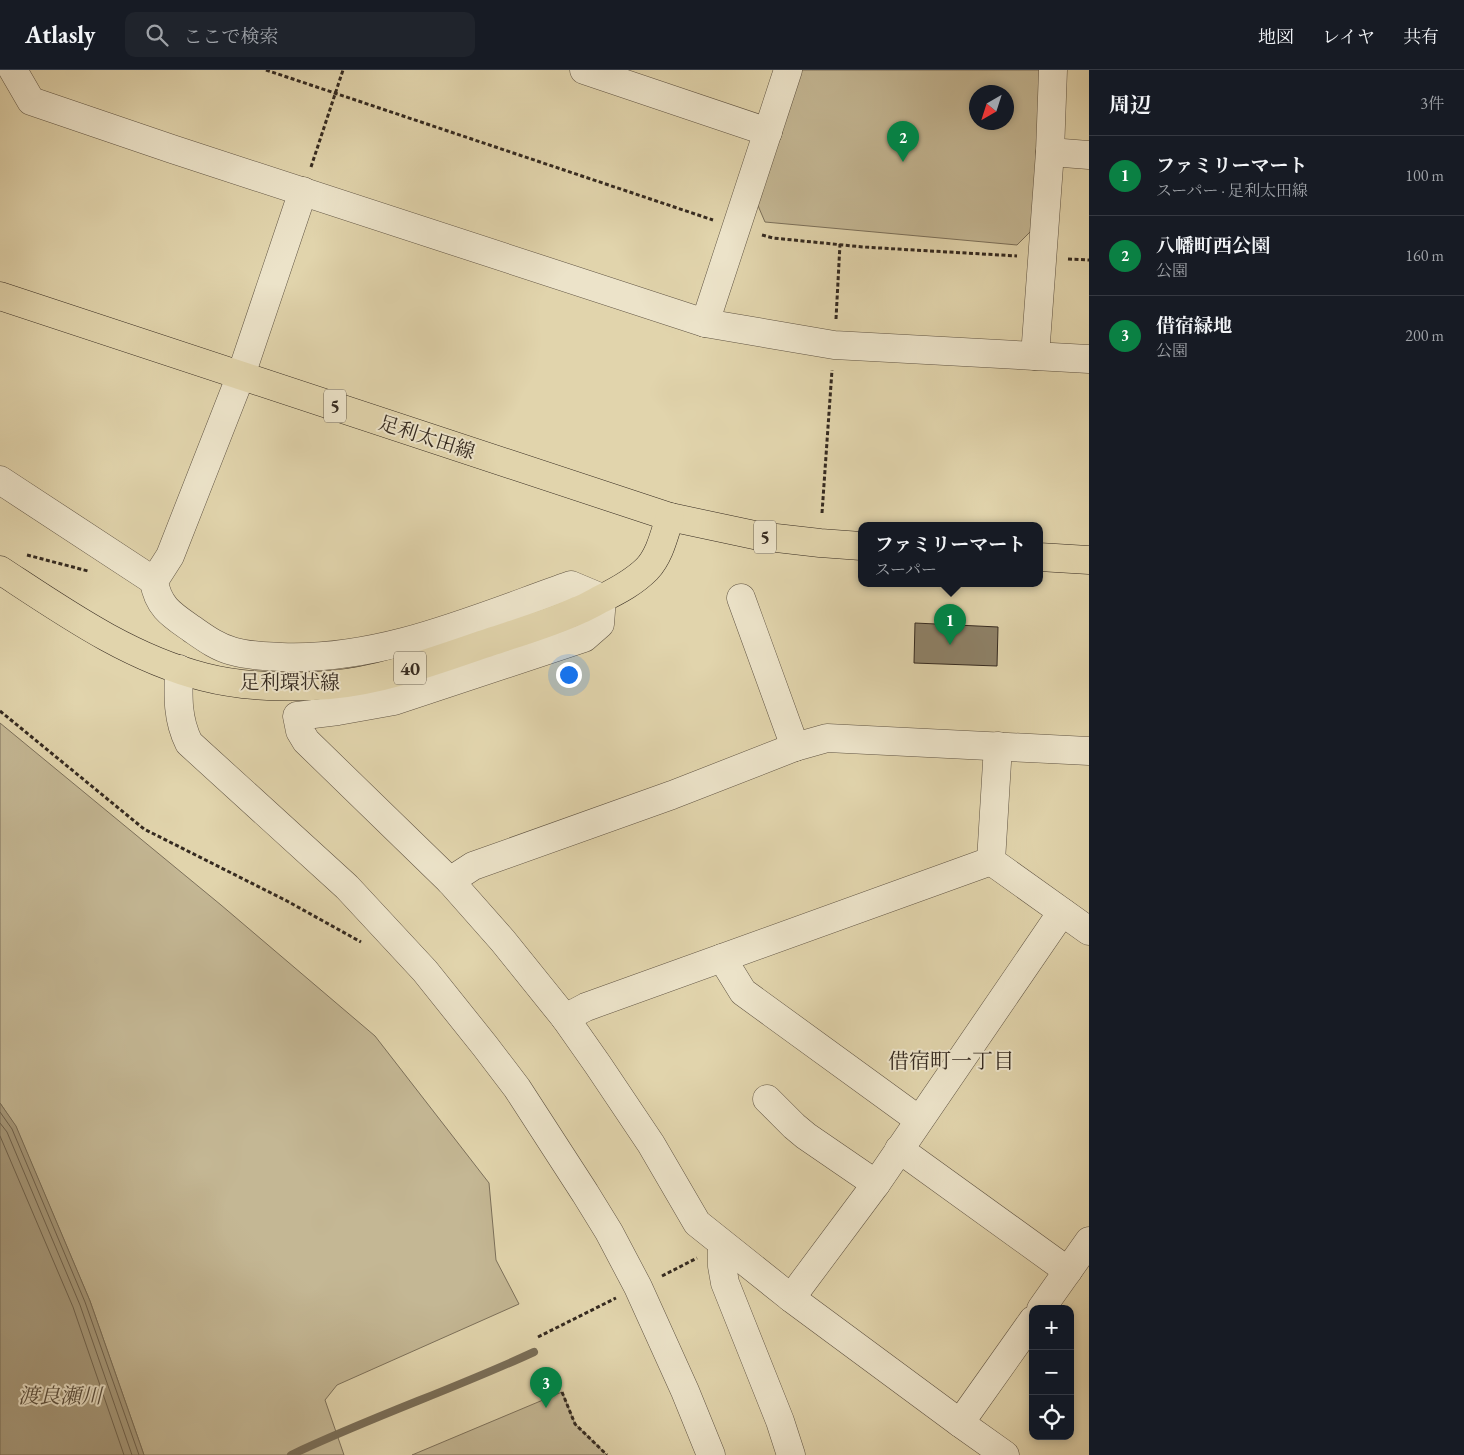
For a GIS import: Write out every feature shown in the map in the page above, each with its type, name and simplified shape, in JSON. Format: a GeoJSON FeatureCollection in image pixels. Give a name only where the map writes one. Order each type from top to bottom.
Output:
{"type":"FeatureCollection","features":[{"type":"Feature","properties":{"kind":"main road","name":"足利太田線"},"geometry":{"type":"LineString","coordinates":[[0,296],[670,517],[759,536],[858,546]]}},
{"type":"Feature","properties":{"kind":"main road","name":"足利環状線"},"geometry":{"type":"LineString","coordinates":[[0,570],[82,623],[147,656],[179,669],[204,677],[259,685],[330,685],[401,671],[453,655],[579,610],[618,591],[648,567],[659,550],[670,517]]}},
{"type":"Feature","properties":{"kind":"main road"},"geometry":{"type":"LineString","coordinates":[[1043,557],[1089,560]]}},
{"type":"Feature","properties":{"kind":"street"},"geometry":{"type":"LineString","coordinates":[[13,70],[31,101],[705,324],[834,345],[1089,359]]}},
{"type":"Feature","properties":{"kind":"street"},"geometry":{"type":"LineString","coordinates":[[584,70],[768,132]]}},
{"type":"Feature","properties":{"kind":"street"},"geometry":{"type":"LineString","coordinates":[[705,324],[788,70]]}},
{"type":"Feature","properties":{"kind":"street"},"geometry":{"type":"LineString","coordinates":[[1035,356],[1050,152],[1053,70]]}},
{"type":"Feature","properties":{"kind":"street"},"geometry":{"type":"LineString","coordinates":[[1050,152],[1089,155]]}},
{"type":"Feature","properties":{"kind":"street"},"geometry":{"type":"LineString","coordinates":[[303,191],[241,375],[170,556],[154,581],[156,594],[161,604],[174,616],[216,645],[230,651],[256,656],[291,657],[333,656],[382,648],[430,635],[571,585],[602,598],[600,624],[584,638],[394,701],[297,716],[300,731],[306,741],[450,881],[503,941],[565,1018],[651,1144],[722,1266],[725,1283],[780,1421],[791,1455]]}},
{"type":"Feature","properties":{"kind":"street"},"geometry":{"type":"LineString","coordinates":[[0,480],[154,581]]}},
{"type":"Feature","properties":{"kind":"street"},"geometry":{"type":"LineString","coordinates":[[741,598],[795,747]]}},
{"type":"Feature","properties":{"kind":"street"},"geometry":{"type":"LineString","coordinates":[[179,669],[178,707],[183,732],[189,744],[347,887],[425,971],[517,1088],[586,1193],[609,1232],[638,1287],[685,1391],[711,1455]]}},
{"type":"Feature","properties":{"kind":"street"},"geometry":{"type":"LineString","coordinates":[[450,881],[472,866],[672,795],[795,747],[827,738],[1089,751]]}},
{"type":"Feature","properties":{"kind":"street"},"geometry":{"type":"LineString","coordinates":[[990,861],[998,746]]}},
{"type":"Feature","properties":{"kind":"street"},"geometry":{"type":"LineString","coordinates":[[565,1018],[586,1007],[990,861]]}},
{"type":"Feature","properties":{"kind":"street"},"geometry":{"type":"LineString","coordinates":[[990,861],[1089,932]]}},
{"type":"Feature","properties":{"kind":"street"},"geometry":{"type":"LineString","coordinates":[[791,1298],[876,1184],[1062,912]]}},
{"type":"Feature","properties":{"kind":"street"},"geometry":{"type":"LineString","coordinates":[[722,958],[743,992],[920,1120]]}},
{"type":"Feature","properties":{"kind":"street"},"geometry":{"type":"LineString","coordinates":[[768,1099],[806,1136],[876,1184]]}},
{"type":"Feature","properties":{"kind":"street"},"geometry":{"type":"LineString","coordinates":[[899,1149],[1068,1271]]}},
{"type":"Feature","properties":{"kind":"street"},"geometry":{"type":"LineString","coordinates":[[1044,1305],[1089,1240]]}},
{"type":"Feature","properties":{"kind":"street"},"geometry":{"type":"LineString","coordinates":[[712,1250],[791,1298],[1004,1455]]}},
{"type":"Feature","properties":{"kind":"street"},"geometry":{"type":"LineString","coordinates":[[960,1424],[1029,1326]]}},
{"type":"Feature","properties":{"kind":"path"},"geometry":{"type":"LineString","coordinates":[[266,70],[724,224],[773,238],[1089,260]]}},
{"type":"Feature","properties":{"kind":"path"},"geometry":{"type":"LineString","coordinates":[[303,191],[343,70]]}},
{"type":"Feature","properties":{"kind":"path"},"geometry":{"type":"LineString","coordinates":[[822,513],[840,244]]}},
{"type":"Feature","properties":{"kind":"path"},"geometry":{"type":"LineString","coordinates":[[25,554],[96,574]]}},
{"type":"Feature","properties":{"kind":"path"},"geometry":{"type":"LineString","coordinates":[[0,711],[144,830],[287,900],[368,946]]}},
{"type":"Feature","properties":{"kind":"path"},"geometry":{"type":"LineString","coordinates":[[655,1280],[712,1250]]}},
{"type":"Feature","properties":{"kind":"path"},"geometry":{"type":"LineString","coordinates":[[538,1337],[618,1297]]}},
{"type":"Feature","properties":{"kind":"path"},"geometry":{"type":"LineString","coordinates":[[562,1392],[575,1424],[607,1455]]}},
{"type":"Feature","properties":{"kind":"shaded area"},"geometry":{"type":"Polygon","coordinates":[[[800,70],[1042,70],[1033,229],[1017,245],[765,222],[756,201],[800,70]]]}},
{"type":"Feature","properties":{"kind":"shaded area"},"geometry":{"type":"Polygon","coordinates":[[[0,723],[221,905],[375,1036],[489,1183],[496,1260],[519,1304],[337,1385],[325,1400],[344,1455],[144,1455],[90,1301],[16,1127],[0,1103],[0,723]]]}},
{"type":"Feature","properties":{"kind":"shaded area"},"geometry":{"type":"Polygon","coordinates":[[[562,1392],[575,1424],[607,1455],[412,1455],[562,1392]]]}},
{"type":"Feature","properties":{"kind":"water","name":"渡良瀬川"},"geometry":{"type":"Polygon","coordinates":[[[0,1103],[16,1126],[90,1301],[144,1455],[0,1455],[0,1103]]]}},
{"type":"Feature","properties":{"kind":"building"},"geometry":{"type":"Polygon","coordinates":[[[915,623],[998,627],[997,666],[914,663],[915,623]]]}},
{"type":"Feature","properties":{"kind":"waterway"},"geometry":{"type":"LineString","coordinates":[[291,1455],[534,1352]]}},
{"type":"Feature","properties":{"kind":"place","name":"八幡町西公園"},"geometry":{"type":"Point","coordinates":[903,162]}},
{"type":"Feature","properties":{"kind":"place","name":"ファミリーマート"},"geometry":{"type":"Point","coordinates":[950,645]}},
{"type":"Feature","properties":{"kind":"place","name":"借宿緑地"},"geometry":{"type":"Point","coordinates":[546,1408]}},
{"type":"Feature","properties":{"kind":"district","name":"借宿町一丁目"},"geometry":{"type":"Point","coordinates":[951,1060]}}]}
